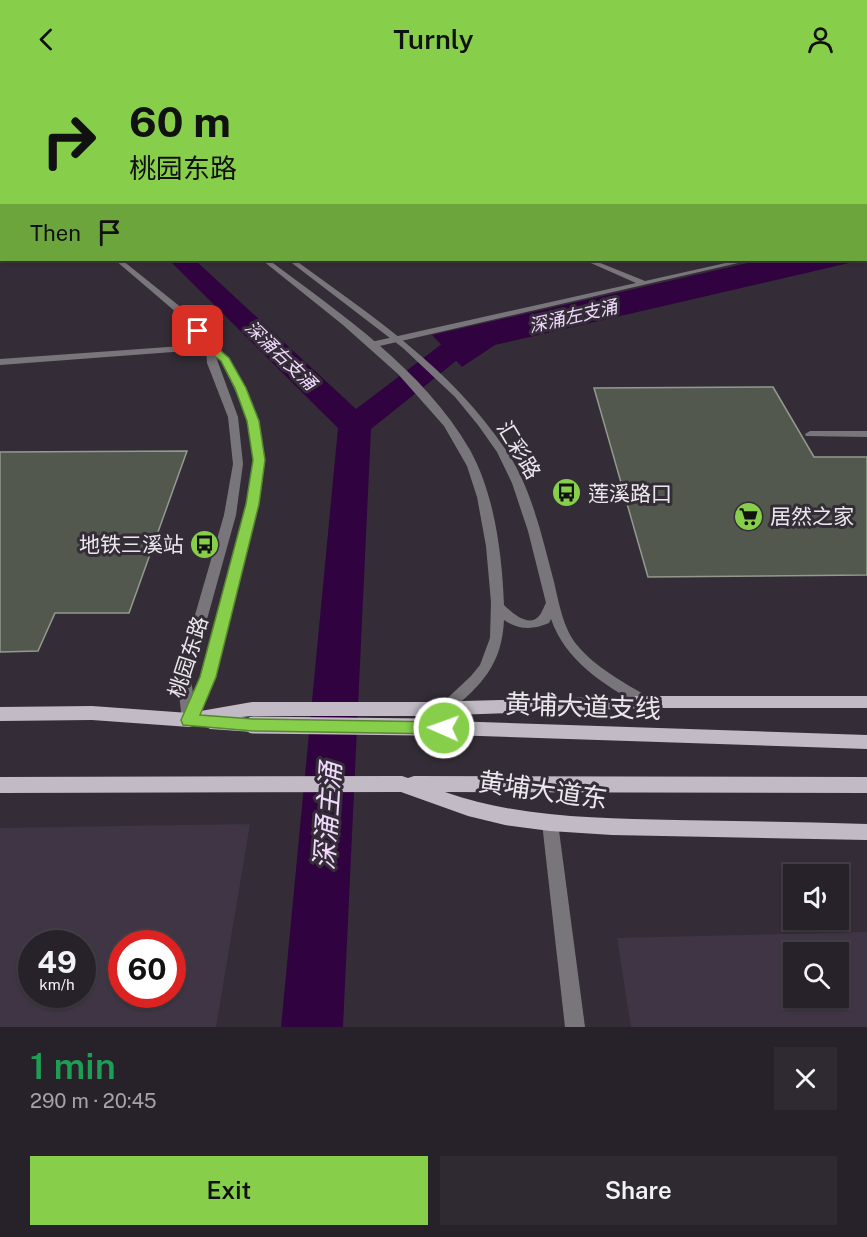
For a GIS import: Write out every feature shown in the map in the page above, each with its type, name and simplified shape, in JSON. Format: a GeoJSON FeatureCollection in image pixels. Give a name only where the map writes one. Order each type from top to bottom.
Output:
{"type":"FeatureCollection","features":[{"type":"Feature","properties":{"kind":"main road"},"geometry":{"type":"LineString","coordinates":[[252,717],[435,708],[645,702],[867,702]]}},
{"type":"Feature","properties":{"kind":"main road"},"geometry":{"type":"LineString","coordinates":[[0,714],[92,713],[189,720]]}},
{"type":"Feature","properties":{"kind":"main road","name":"黄埔大道支线"},"geometry":{"type":"LineString","coordinates":[[189,720],[252,717],[420,727],[867,742]]}},
{"type":"Feature","properties":{"kind":"main road"},"geometry":{"type":"LineString","coordinates":[[402,784],[867,786]]}},
{"type":"Feature","properties":{"kind":"main road","name":"黄埔大道东"},"geometry":{"type":"LineString","coordinates":[[0,785],[402,784],[468,808],[505,817],[550,823],[612,827],[867,832]]}},
{"type":"Feature","properties":{"kind":"street","name":"桃园东路"},"geometry":{"type":"LineString","coordinates":[[121,261],[180,311],[210,347],[225,360],[240,388],[253,421],[259,460],[252,504],[208,677],[189,720]]}},
{"type":"Feature","properties":{"kind":"street"},"geometry":{"type":"LineString","coordinates":[[266,261],[371,345],[427,401],[464,450],[477,479],[485,505],[494,557],[497,606],[495,650],[488,666],[470,688],[435,708]]}},
{"type":"Feature","properties":{"kind":"street","name":"汇彩路"},"geometry":{"type":"LineString","coordinates":[[292,261],[410,350],[452,390],[487,431],[513,471],[525,497],[561,628],[578,654],[612,681],[645,702]]}},
{"type":"Feature","properties":{"kind":"street"},"geometry":{"type":"LineString","coordinates":[[590,261],[644,283]]}},
{"type":"Feature","properties":{"kind":"street"},"geometry":{"type":"LineString","coordinates":[[371,345],[743,261]]}},
{"type":"Feature","properties":{"kind":"street"},"geometry":{"type":"LineString","coordinates":[[332,314],[355,308]]}},
{"type":"Feature","properties":{"kind":"street"},"geometry":{"type":"LineString","coordinates":[[0,362],[210,347]]}},
{"type":"Feature","properties":{"kind":"street","name":"桃园东路"},"geometry":{"type":"LineString","coordinates":[[189,720],[184,677],[230,515],[238,464],[233,417],[212,363],[210,347]]}},
{"type":"Feature","properties":{"kind":"street"},"geometry":{"type":"LineString","coordinates":[[810,434],[867,434]]}},
{"type":"Feature","properties":{"kind":"street"},"geometry":{"type":"LineString","coordinates":[[497,606],[514,621],[532,624],[544,620],[553,602]]}},
{"type":"Feature","properties":{"kind":"street"},"geometry":{"type":"LineString","coordinates":[[550,823],[575,1027]]}},
{"type":"Feature","properties":{"kind":"shaded area"},"geometry":{"type":"Polygon","coordinates":[[[250,824],[216,1027],[0,1027],[0,828],[250,824]]]}},
{"type":"Feature","properties":{"kind":"shaded area"},"geometry":{"type":"Polygon","coordinates":[[[867,932],[867,1027],[631,1027],[617,938],[867,932]]]}},
{"type":"Feature","properties":{"kind":"water"},"geometry":{"type":"Polygon","coordinates":[[[757,261],[858,261],[495,345],[462,367],[432,335],[757,261]]]}},
{"type":"Feature","properties":{"kind":"building","name":"居然之家"},"geometry":{"type":"Polygon","coordinates":[[[773,387],[814,457],[867,457],[867,575],[648,577],[594,388],[773,387]]]}},
{"type":"Feature","properties":{"kind":"building"},"geometry":{"type":"Polygon","coordinates":[[[187,451],[129,613],[55,613],[38,651],[0,652],[0,452],[187,451]]]}},
{"type":"Feature","properties":{"kind":"waterway","name":"深涌右支涌"},"geometry":{"type":"LineString","coordinates":[[182,261],[355,426]]}},
{"type":"Feature","properties":{"kind":"waterway","name":"深涌左支涌"},"geometry":{"type":"LineString","coordinates":[[355,426],[461,343],[497,334]]}},
{"type":"Feature","properties":{"kind":"waterway","name":"深涌主涌"},"geometry":{"type":"LineString","coordinates":[[312,1027],[355,426]]}},
{"type":"Feature","properties":{"kind":"place","name":"莲溪路口"},"geometry":{"type":"Point","coordinates":[567,493]}},
{"type":"Feature","properties":{"kind":"place","name":"居然之家"},"geometry":{"type":"Point","coordinates":[749,516]}},
{"type":"Feature","properties":{"kind":"place","name":"地铁三溪站"},"geometry":{"type":"Point","coordinates":[205,544]}},
{"type":"Feature","properties":{"kind":"route"},"geometry":{"type":"LineString","coordinates":[[198,331],[210,347],[225,360],[240,388],[253,421],[259,460],[252,504],[208,677],[189,720],[253,725],[444,728]]}}]}
